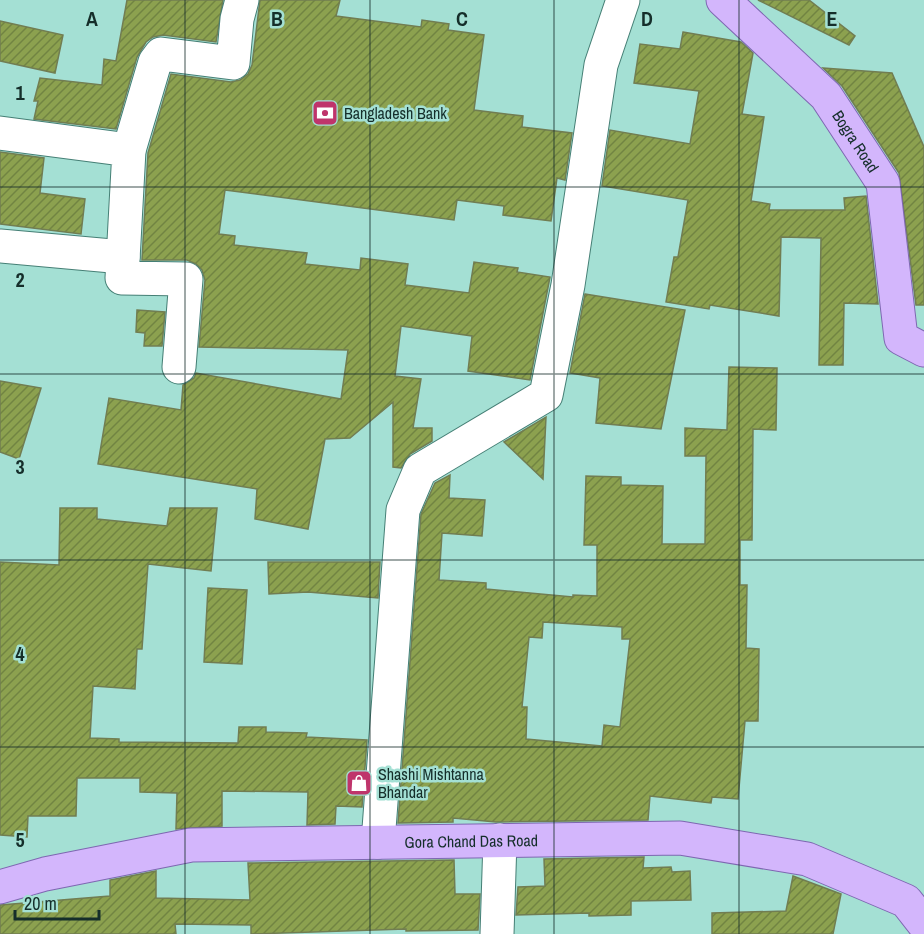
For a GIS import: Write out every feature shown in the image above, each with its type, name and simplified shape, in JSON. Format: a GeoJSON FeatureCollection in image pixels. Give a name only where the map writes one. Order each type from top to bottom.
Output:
{"type":"FeatureCollection","features":[{"type":"Feature","properties":{"kind":"main road","name":"Bogra Road"},"geometry":{"type":"LineString","coordinates":[[723,0],[826,96],[883,183],[902,338],[924,350]]}},
{"type":"Feature","properties":{"kind":"main road","name":"Gora Chand Das Road"},"geometry":{"type":"LineString","coordinates":[[0,887],[45,874],[191,845],[680,838],[807,859],[918,909]]}},
{"type":"Feature","properties":{"kind":"street"},"geometry":{"type":"LineString","coordinates":[[179,367],[186,279],[122,278],[129,150],[155,62],[161,54],[233,63],[237,19],[242,0]]}},
{"type":"Feature","properties":{"kind":"street"},"geometry":{"type":"LineString","coordinates":[[378,842],[404,510],[420,470],[546,395],[568,285],[601,65],[623,0]]}},
{"type":"Feature","properties":{"kind":"street"},"geometry":{"type":"LineString","coordinates":[[0,133],[129,150]]}},
{"type":"Feature","properties":{"kind":"street"},"geometry":{"type":"LineString","coordinates":[[0,246],[123,257]]}},
{"type":"Feature","properties":{"kind":"street"},"geometry":{"type":"LineString","coordinates":[[497,934],[500,840]]}},
{"type":"Feature","properties":{"kind":"building"},"geometry":{"type":"Polygon","coordinates":[[[127,0],[223,0],[216,42],[163,35],[153,37],[146,42],[137,57],[116,129],[34,119],[38,101],[34,101],[40,78],[102,85],[104,59],[116,61],[127,0]]]}},
{"type":"Feature","properties":{"kind":"building"},"geometry":{"type":"Polygon","coordinates":[[[260,0],[340,0],[336,16],[421,27],[422,20],[449,24],[448,30],[484,35],[474,110],[523,116],[522,127],[572,133],[565,180],[557,178],[551,221],[503,215],[504,206],[457,200],[454,220],[225,190],[219,234],[235,236],[234,245],[307,253],[305,264],[360,270],[361,258],[408,264],[405,285],[469,293],[474,262],[518,268],[517,272],[550,277],[530,380],[468,371],[472,336],[401,326],[395,376],[421,379],[413,428],[432,428],[432,441],[410,454],[401,468],[393,467],[393,402],[350,438],[325,439],[308,529],[255,519],[257,489],[98,464],[109,398],[181,410],[183,385],[194,378],[196,373],[341,399],[348,350],[199,347],[205,280],[202,270],[187,260],[142,260],[148,153],[171,74],[231,82],[240,80],[248,74],[252,65],[260,0]]]}},
{"type":"Feature","properties":{"kind":"building"},"geometry":{"type":"Polygon","coordinates":[[[758,0],[809,0],[855,36],[849,45],[758,0]]]}},
{"type":"Feature","properties":{"kind":"building"},"geometry":{"type":"Polygon","coordinates":[[[0,21],[63,35],[55,73],[0,61],[0,21]]]}},
{"type":"Feature","properties":{"kind":"building"},"geometry":{"type":"Polygon","coordinates":[[[683,32],[741,42],[753,53],[742,114],[764,117],[751,201],[770,204],[769,210],[845,210],[844,198],[866,196],[878,304],[844,303],[843,365],[819,365],[821,238],[781,237],[779,316],[710,305],[709,309],[666,302],[674,257],[678,257],[688,200],[602,186],[610,130],[690,144],[699,91],[634,83],[640,44],[680,49],[683,32]]]}},
{"type":"Feature","properties":{"kind":"building"},"geometry":{"type":"Polygon","coordinates":[[[823,68],[892,73],[924,147],[924,305],[916,305],[899,173],[842,86],[823,68]]]}},
{"type":"Feature","properties":{"kind":"building"},"geometry":{"type":"Polygon","coordinates":[[[0,152],[44,158],[40,193],[85,199],[81,234],[0,224],[0,152]]]}},
{"type":"Feature","properties":{"kind":"building"},"geometry":{"type":"Polygon","coordinates":[[[585,294],[685,310],[661,429],[596,423],[600,378],[570,373],[585,294]]]}},
{"type":"Feature","properties":{"kind":"building"},"geometry":{"type":"Polygon","coordinates":[[[137,310],[165,312],[162,346],[144,346],[145,333],[136,332],[137,310]]]}},
{"type":"Feature","properties":{"kind":"building"},"geometry":{"type":"Polygon","coordinates":[[[729,367],[777,368],[776,430],[753,429],[752,540],[740,540],[740,585],[747,585],[746,648],[759,649],[758,721],[745,721],[738,799],[712,797],[711,803],[650,796],[648,820],[496,822],[453,818],[453,822],[398,823],[421,514],[435,483],[450,475],[449,498],[485,500],[482,536],[442,533],[439,580],[486,583],[486,589],[573,597],[573,595],[597,596],[597,545],[584,545],[586,476],[621,477],[621,485],[663,486],[662,544],[705,544],[706,456],[685,456],[685,428],[727,430],[729,367]],[[543,622],[542,638],[529,637],[522,707],[527,707],[526,739],[602,746],[604,725],[620,727],[630,639],[622,639],[622,627],[543,622]]]}},
{"type":"Feature","properties":{"kind":"building"},"geometry":{"type":"Polygon","coordinates":[[[0,381],[41,388],[19,459],[0,452],[0,381]]]}},
{"type":"Feature","properties":{"kind":"building"},"geometry":{"type":"Polygon","coordinates":[[[546,417],[543,479],[504,442],[546,417]]]}},
{"type":"Feature","properties":{"kind":"building"},"geometry":{"type":"Polygon","coordinates":[[[60,508],[97,508],[97,519],[167,526],[170,508],[217,508],[211,571],[148,564],[142,649],[137,649],[135,689],[93,686],[90,738],[119,739],[119,742],[238,743],[239,727],[266,727],[266,732],[307,733],[306,737],[367,740],[362,807],[336,806],[335,824],[307,825],[308,792],[222,791],[222,826],[176,829],[177,793],[140,792],[140,778],[77,778],[76,816],[28,816],[27,837],[0,835],[0,562],[59,565],[60,508]]]}},
{"type":"Feature","properties":{"kind":"building"},"geometry":{"type":"Polygon","coordinates":[[[268,562],[380,562],[378,598],[308,592],[269,594],[268,562]]]}},
{"type":"Feature","properties":{"kind":"building"},"geometry":{"type":"Polygon","coordinates":[[[208,588],[247,590],[242,664],[204,662],[208,588]]]}},
{"type":"Feature","properties":{"kind":"building"},"geometry":{"type":"Polygon","coordinates":[[[644,857],[643,868],[671,867],[672,872],[690,871],[691,900],[631,901],[631,915],[589,916],[589,913],[516,915],[518,887],[545,886],[544,859],[644,857]]]}},
{"type":"Feature","properties":{"kind":"building"},"geometry":{"type":"Polygon","coordinates":[[[454,860],[455,894],[480,894],[478,930],[406,931],[406,929],[251,934],[251,925],[175,924],[176,934],[0,934],[0,905],[110,896],[110,880],[156,871],[156,898],[250,900],[248,863],[454,860]]]}},
{"type":"Feature","properties":{"kind":"building"},"geometry":{"type":"Polygon","coordinates":[[[793,876],[841,894],[833,934],[712,934],[712,913],[786,911],[793,876]]]}},
{"type":"Feature","properties":{"kind":"place","name":"Bangladesh Bank"},"geometry":{"type":"Point","coordinates":[325,113]}},
{"type":"Feature","properties":{"kind":"place","name":"Shashi Mishtanna Bhandar"},"geometry":{"type":"Point","coordinates":[359,783]}}]}
